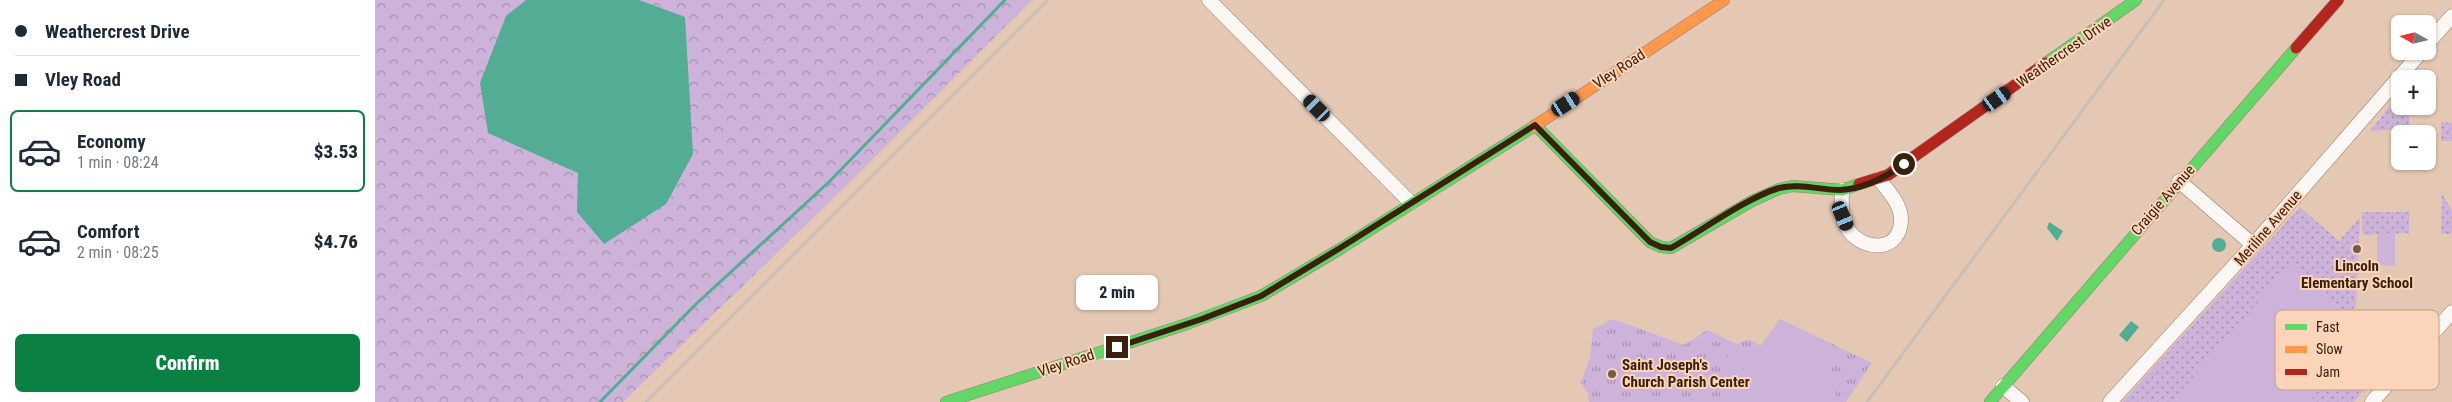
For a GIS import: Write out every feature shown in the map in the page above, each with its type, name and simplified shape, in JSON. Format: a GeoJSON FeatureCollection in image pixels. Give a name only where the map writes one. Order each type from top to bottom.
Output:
{"type":"FeatureCollection","features":[{"type":"Feature","properties":{"kind":"street"},"geometry":{"type":"LineString","coordinates":[[1209,0],[1411,203]]}},
{"type":"Feature","properties":{"kind":"street","name":"Vley Road"},"geometry":{"type":"LineString","coordinates":[[946,402],[1187,324],[1261,296],[1309,268],[1535,125],[1724,0]]}},
{"type":"Feature","properties":{"kind":"street","name":"Weathercrest Drive"},"geometry":{"type":"LineString","coordinates":[[1535,125],[1650,242],[1661,247],[1671,248],[1752,201],[1779,188],[1793,186],[1842,190],[1879,179],[2136,0]]}},
{"type":"Feature","properties":{"kind":"street","name":"Craigie Avenue"},"geometry":{"type":"LineString","coordinates":[[1990,402],[2179,181],[2338,0]]}},
{"type":"Feature","properties":{"kind":"street"},"geometry":{"type":"LineString","coordinates":[[2436,34],[2452,16]]}},
{"type":"Feature","properties":{"kind":"street","name":"Meriline Avenue"},"geometry":{"type":"LineString","coordinates":[[2111,402],[2253,245],[2414,60]]}},
{"type":"Feature","properties":{"kind":"street"},"geometry":{"type":"LineString","coordinates":[[1842,190],[1843,216],[1848,230],[1859,241],[1874,247],[1884,246],[1893,239],[1899,230],[1901,218],[1895,200],[1879,179]]}},
{"type":"Feature","properties":{"kind":"street"},"geometry":{"type":"LineString","coordinates":[[2179,181],[2253,245]]}},
{"type":"Feature","properties":{"kind":"street"},"geometry":{"type":"LineString","coordinates":[[2439,327],[2452,312]]}},
{"type":"Feature","properties":{"kind":"street"},"geometry":{"type":"LineString","coordinates":[[2003,386],[2022,402]]}},
{"type":"Feature","properties":{"kind":"street"},"geometry":{"type":"LineString","coordinates":[[2372,402],[2383,390]]}},
{"type":"Feature","properties":{"kind":"green space"},"geometry":{"type":"Polygon","coordinates":[[[375,0],[1032,0],[843,189],[623,402],[375,402],[375,0]]]}},
{"type":"Feature","properties":{"kind":"green space"},"geometry":{"type":"Polygon","coordinates":[[[2391,105],[2391,115],[2409,115],[2409,125],[2391,125],[2391,130],[2370,131],[2391,105]]]}},
{"type":"Feature","properties":{"kind":"green space"},"geometry":{"type":"Polygon","coordinates":[[[2441,122],[2452,123],[2452,141],[2441,141],[2441,122]]]}},
{"type":"Feature","properties":{"kind":"green space"},"geometry":{"type":"Polygon","coordinates":[[[2442,193],[2452,211],[2452,234],[2441,234],[2442,193]]]}},
{"type":"Feature","properties":{"kind":"green space"},"geometry":{"type":"Polygon","coordinates":[[[2300,207],[2339,241],[2360,217],[2356,306],[2352,310],[2275,310],[2275,390],[2364,390],[2354,402],[2122,402],[2300,207]]]}},
{"type":"Feature","properties":{"kind":"green space"},"geometry":{"type":"Polygon","coordinates":[[[2362,212],[2409,212],[2409,233],[2363,235],[2362,212]]]}},
{"type":"Feature","properties":{"kind":"green space"},"geometry":{"type":"Polygon","coordinates":[[[2395,233],[2395,266],[2377,265],[2377,234],[2395,233]]]}},
{"type":"Feature","properties":{"kind":"green space"},"geometry":{"type":"Polygon","coordinates":[[[2290,265],[2342,310],[2275,310],[2275,390],[2319,390],[2309,402],[2172,402],[2290,265]]]}},
{"type":"Feature","properties":{"kind":"green space"},"geometry":{"type":"Polygon","coordinates":[[[1613,319],[1684,345],[1707,330],[1737,344],[1749,339],[1761,346],[1780,319],[1872,363],[1846,402],[1589,402],[1588,393],[1581,383],[1590,357],[1593,329],[1613,319]]]}},
{"type":"Feature","properties":{"kind":"green space"},"geometry":{"type":"Polygon","coordinates":[[[1780,319],[1807,334],[1823,351],[1832,372],[1837,402],[1732,402],[1727,399],[1726,394],[1780,319]]]}},
{"type":"Feature","properties":{"kind":"green space"},"geometry":{"type":"Polygon","coordinates":[[[1737,344],[1753,355],[1735,379],[1719,368],[1737,344]]]}},
{"type":"Feature","properties":{"kind":"water"},"geometry":{"type":"Polygon","coordinates":[[[526,0],[639,0],[685,17],[693,154],[666,204],[604,244],[577,212],[578,173],[488,133],[480,83],[506,16],[526,0]]]}},
{"type":"Feature","properties":{"kind":"water"},"geometry":{"type":"Polygon","coordinates":[[[2049,222],[2063,231],[2057,241],[2047,228],[2049,222]]]}},
{"type":"Feature","properties":{"kind":"water"},"geometry":{"type":"Polygon","coordinates":[[[2219,238],[2224,240],[2226,245],[2224,250],[2219,252],[2214,250],[2212,245],[2214,240],[2219,238]]]}},
{"type":"Feature","properties":{"kind":"water"},"geometry":{"type":"Polygon","coordinates":[[[2131,321],[2139,327],[2127,342],[2119,335],[2131,321]]]}},
{"type":"Feature","properties":{"kind":"waterway"},"geometry":{"type":"LineString","coordinates":[[600,402],[696,304],[830,181],[1005,0]]}},
{"type":"Feature","properties":{"kind":"railway"},"geometry":{"type":"LineString","coordinates":[[646,402],[1048,0]]}},
{"type":"Feature","properties":{"kind":"railway"},"geometry":{"type":"LineString","coordinates":[[1867,402],[2164,0]]}},
{"type":"Feature","properties":{"kind":"traffic: fast"},"geometry":{"type":"LineString","coordinates":[[2046,63],[2136,0]]}},
{"type":"Feature","properties":{"kind":"traffic: fast"},"geometry":{"type":"LineString","coordinates":[[1990,402],[2296,48]]}},
{"type":"Feature","properties":{"kind":"traffic: fast"},"geometry":{"type":"LineString","coordinates":[[1535,125],[1650,242],[1661,247],[1671,248],[1752,201],[1779,189],[1793,186],[1842,190],[1859,184]]}},
{"type":"Feature","properties":{"kind":"traffic: fast"},"geometry":{"type":"LineString","coordinates":[[946,402],[1187,324],[1261,296],[1340,249],[1533,127]]}},
{"type":"Feature","properties":{"kind":"traffic: slow"},"geometry":{"type":"LineString","coordinates":[[1533,127],[1724,0]]}},
{"type":"Feature","properties":{"kind":"traffic: jam"},"geometry":{"type":"LineString","coordinates":[[2296,48],[2338,0]]}},
{"type":"Feature","properties":{"kind":"traffic: jam"},"geometry":{"type":"LineString","coordinates":[[1859,184],[1888,175],[2046,63]]}},
{"type":"Feature","properties":{"kind":"place","name":"Lincoln Elementary School"},"geometry":{"type":"Point","coordinates":[2357,249]}},
{"type":"Feature","properties":{"kind":"place","name":"Saint Joseph's Church Parish Center"},"geometry":{"type":"Point","coordinates":[1612,374]}},
{"type":"Feature","properties":{"kind":"route"},"geometry":{"type":"LineString","coordinates":[[1117,347],[1202,319],[1261,296],[1294,278],[1535,125],[1650,242],[1661,247],[1671,248],[1752,201],[1779,188],[1793,186],[1842,190],[1879,179],[1904,164]]}}]}
